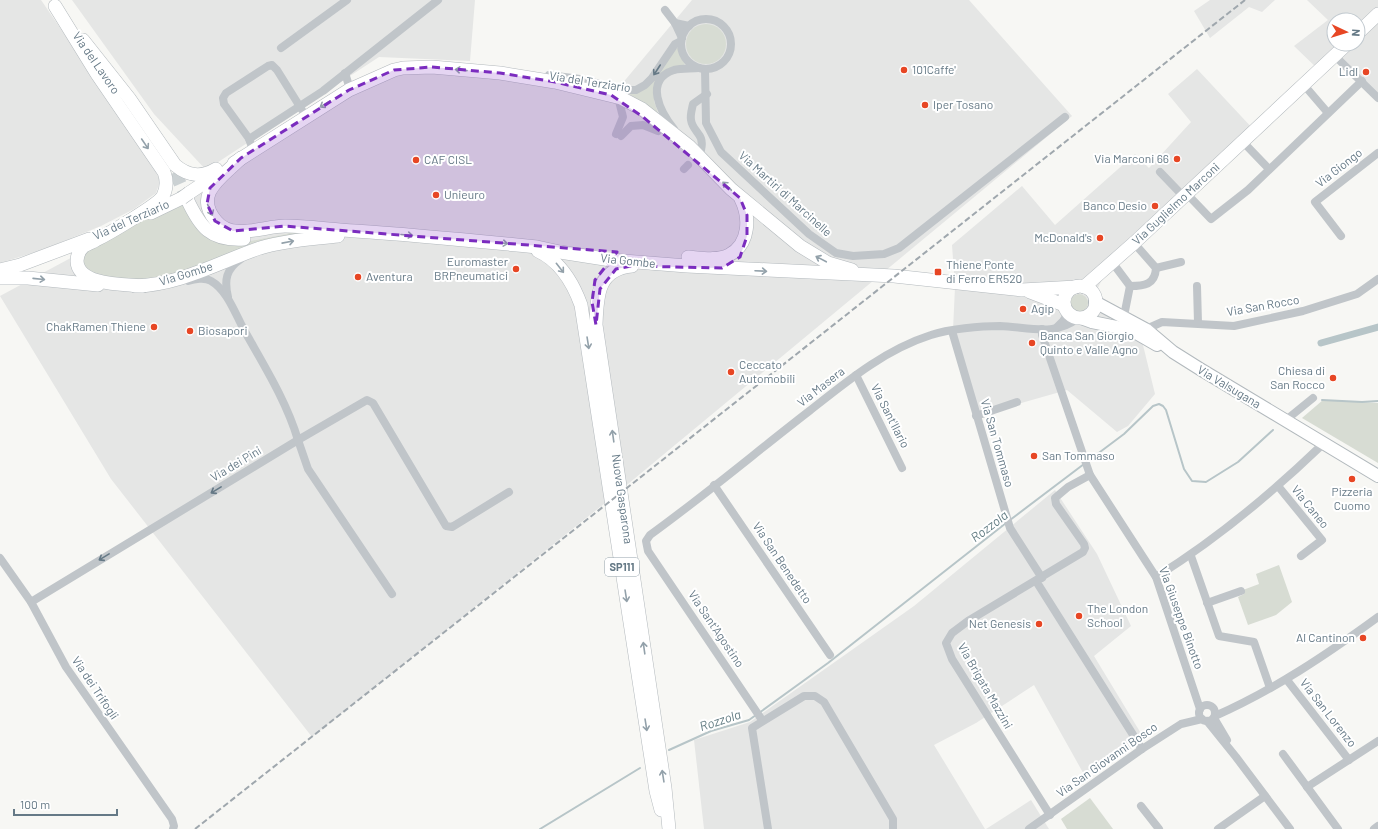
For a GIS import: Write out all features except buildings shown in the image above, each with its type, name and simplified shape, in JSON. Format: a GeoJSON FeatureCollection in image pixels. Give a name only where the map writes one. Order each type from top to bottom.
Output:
{"type":"FeatureCollection","features":[{"type":"Feature","properties":{"kind":"main road","name":"Via del Lavoro"},"geometry":{"type":"LineString","coordinates":[[54,3],[140,125]]}},
{"type":"Feature","properties":{"kind":"main road"},"geometry":{"type":"LineString","coordinates":[[54,3],[102,62],[172,160],[181,170],[191,175],[203,175],[241,158]]}},
{"type":"Feature","properties":{"kind":"main road"},"geometry":{"type":"LineString","coordinates":[[54,3],[97,74],[165,176],[166,188],[158,201],[84,246],[77,258],[77,267],[85,276],[98,281],[143,286]]}},
{"type":"Feature","properties":{"kind":"main road"},"geometry":{"type":"LineString","coordinates":[[1366,25],[1378,14]]}},
{"type":"Feature","properties":{"kind":"main road","name":"Via Guglielmo Marconi"},"geometry":{"type":"LineString","coordinates":[[1073,313],[1067,294],[1080,287],[1134,243],[1339,52]]}},
{"type":"Feature","properties":{"kind":"main road","name":"Via del Terziario"},"geometry":{"type":"LineString","coordinates":[[0,270],[57,251],[186,197],[241,158],[251,145],[303,111],[379,75],[403,68],[432,68],[500,74],[555,82],[626,100],[642,109],[695,148],[714,173],[740,198],[811,254],[828,263],[871,275]]}},
{"type":"Feature","properties":{"kind":"main road","name":"Via del Terziario"},"geometry":{"type":"LineString","coordinates":[[615,98],[639,114],[696,164],[714,173]]}},
{"type":"Feature","properties":{"kind":"main road","name":"Via Gombe"},"geometry":{"type":"LineString","coordinates":[[241,158],[210,188],[207,204],[216,221],[221,226],[233,230],[284,226],[303,227],[533,246],[611,260],[687,266],[890,276]]}},
{"type":"Feature","properties":{"kind":"main road"},"geometry":{"type":"LineString","coordinates":[[186,197],[200,224],[214,235],[224,238],[249,239],[303,227]]}},
{"type":"Feature","properties":{"kind":"main road"},"geometry":{"type":"LineString","coordinates":[[722,268],[731,265],[740,257],[747,236],[748,225],[746,208],[740,198]]}},
{"type":"Feature","properties":{"kind":"main road"},"geometry":{"type":"LineString","coordinates":[[533,246],[704,258],[725,256],[737,249],[748,225]]}},
{"type":"Feature","properties":{"kind":"main road","name":"Via Gombe"},"geometry":{"type":"LineString","coordinates":[[0,278],[28,278],[102,286],[143,286],[186,277],[260,248],[300,239],[368,232]]}},
{"type":"Feature","properties":{"kind":"main road","name":"Nuova Gasparona"},"geometry":{"type":"LineString","coordinates":[[533,246],[556,262],[576,291],[581,304],[656,791],[666,829]]}},
{"type":"Feature","properties":{"kind":"main road"},"geometry":{"type":"LineString","coordinates":[[611,260],[642,254]]}},
{"type":"Feature","properties":{"kind":"main road","name":"SP111"},"geometry":{"type":"LineString","coordinates":[[596,325],[593,308],[593,291],[599,272],[611,260]]}},
{"type":"Feature","properties":{"kind":"main road","name":"Via Guglielmo Marconi"},"geometry":{"type":"LineString","coordinates":[[1054,287],[1079,280],[1110,264]]}},
{"type":"Feature","properties":{"kind":"main road","name":"Via Guglielmo Marconi"},"geometry":{"type":"LineString","coordinates":[[1022,290],[1073,313],[1091,313],[1095,299],[1095,289],[1110,264]]}},
{"type":"Feature","properties":{"kind":"main road","name":"Nuova Gasparona"},"geometry":{"type":"LineString","coordinates":[[669,829],[665,788],[596,325],[597,302],[600,289],[604,279],[616,269],[631,266],[687,266]]}},
{"type":"Feature","properties":{"kind":"main road","name":"Via Guglielmo Marconi"},"geometry":{"type":"LineString","coordinates":[[890,276],[940,280],[1022,290],[1054,287],[1080,287]]}},
{"type":"Feature","properties":{"kind":"main road"},"geometry":{"type":"LineString","coordinates":[[1080,287],[1091,292],[1095,299]]}},
{"type":"Feature","properties":{"kind":"main road","name":"Via Valsugana"},"geometry":{"type":"LineString","coordinates":[[1095,299],[1147,330],[1173,352]]}},
{"type":"Feature","properties":{"kind":"main road","name":"Via Valsugana"},"geometry":{"type":"LineString","coordinates":[[1073,313],[1092,322],[1128,330],[1173,352],[1378,476]]}},
{"type":"Feature","properties":{"kind":"street"},"geometry":{"type":"LineString","coordinates":[[281,48],[347,0]]}},
{"type":"Feature","properties":{"kind":"street","name":"Via del Terziario"},"geometry":{"type":"LineString","coordinates":[[303,111],[323,91],[438,0]]}},
{"type":"Feature","properties":{"kind":"street"},"geometry":{"type":"LineString","coordinates":[[665,10],[675,23],[682,40],[684,55],[688,61],[702,69],[713,68],[726,60],[731,47],[729,34],[722,25],[709,19],[697,21],[689,26],[682,40]]}},
{"type":"Feature","properties":{"kind":"street"},"geometry":{"type":"LineString","coordinates":[[675,23],[689,26]]}},
{"type":"Feature","properties":{"kind":"street","name":"Via del Terziario"},"geometry":{"type":"LineString","coordinates":[[500,74],[521,72],[565,77],[631,91],[645,85],[672,47],[682,40]]}},
{"type":"Feature","properties":{"kind":"street"},"geometry":{"type":"LineString","coordinates":[[1335,56],[1378,98]]}},
{"type":"Feature","properties":{"kind":"street"},"geometry":{"type":"LineString","coordinates":[[251,145],[224,104],[223,98],[226,93],[268,66],[272,65],[277,70],[303,111]]}},
{"type":"Feature","properties":{"kind":"street","name":"Via del Terziario"},"geometry":{"type":"LineString","coordinates":[[695,148],[662,114],[658,102],[657,89],[661,79],[669,72],[680,69],[702,69]]}},
{"type":"Feature","properties":{"kind":"street","name":"Via Martiri di Marcinelle"},"geometry":{"type":"LineString","coordinates":[[702,69],[707,94],[706,123],[721,152],[809,234],[828,249],[836,253],[854,256],[879,255],[899,248],[1065,117]]}},
{"type":"Feature","properties":{"kind":"street"},"geometry":{"type":"LineString","coordinates":[[345,73],[350,89]]}},
{"type":"Feature","properties":{"kind":"street"},"geometry":{"type":"LineString","coordinates":[[1160,172],[1211,219],[1248,190],[1362,81]]}},
{"type":"Feature","properties":{"kind":"street"},"geometry":{"type":"LineString","coordinates":[[1304,85],[1328,113]]}},
{"type":"Feature","properties":{"kind":"street"},"geometry":{"type":"LineString","coordinates":[[695,148],[702,138],[691,122],[693,104],[707,94]]}},
{"type":"Feature","properties":{"kind":"street"},"geometry":{"type":"LineString","coordinates":[[615,98],[623,118],[618,135],[631,126],[649,127],[658,131]]}},
{"type":"Feature","properties":{"kind":"street"},"geometry":{"type":"LineString","coordinates":[[1243,142],[1269,169]]}},
{"type":"Feature","properties":{"kind":"street","name":"Via Giongo"},"geometry":{"type":"LineString","coordinates":[[1341,236],[1315,202],[1378,153]]}},
{"type":"Feature","properties":{"kind":"street"},"geometry":{"type":"LineString","coordinates":[[1134,243],[1156,268]]}},
{"type":"Feature","properties":{"kind":"street"},"geometry":{"type":"LineString","coordinates":[[228,300],[226,279],[231,266],[260,248]]}},
{"type":"Feature","properties":{"kind":"street"},"geometry":{"type":"LineString","coordinates":[[1156,268],[1181,262]]}},
{"type":"Feature","properties":{"kind":"street"},"geometry":{"type":"LineString","coordinates":[[1110,264],[1130,286]]}},
{"type":"Feature","properties":{"kind":"street"},"geometry":{"type":"LineString","coordinates":[[1130,286],[1144,285],[1153,281],[1156,268]]}},
{"type":"Feature","properties":{"kind":"street"},"geometry":{"type":"LineString","coordinates":[[143,286],[170,286],[195,279],[210,279],[216,283],[228,300],[273,381],[293,423],[308,469],[392,594]]}},
{"type":"Feature","properties":{"kind":"street","name":"Via San Rocco"},"geometry":{"type":"LineString","coordinates":[[1147,330],[1162,322],[1234,326],[1303,311],[1356,294],[1378,279]]}},
{"type":"Feature","properties":{"kind":"street"},"geometry":{"type":"LineString","coordinates":[[1128,330],[1121,315],[1130,286]]}},
{"type":"Feature","properties":{"kind":"street"},"geometry":{"type":"LineString","coordinates":[[1197,286],[1198,323]]}},
{"type":"Feature","properties":{"kind":"street"},"geometry":{"type":"LineString","coordinates":[[1054,330],[1073,313]]}},
{"type":"Feature","properties":{"kind":"street","name":"Via Masera"},"geometry":{"type":"LineString","coordinates":[[648,551],[646,541],[650,534],[856,375],[878,360],[932,334],[999,326],[1054,330],[1070,325],[1073,313]]}},
{"type":"Feature","properties":{"kind":"street","name":"Via Giuseppe Binotto"},"geometry":{"type":"LineString","coordinates":[[1042,329],[1042,335],[1086,467],[1156,577],[1194,691],[1205,708]]}},
{"type":"Feature","properties":{"kind":"street","name":"Via Valsugana"},"geometry":{"type":"LineString","coordinates":[[1128,330],[1147,330]]}},
{"type":"Feature","properties":{"kind":"street","name":"Via San Tommaso"},"geometry":{"type":"LineString","coordinates":[[952,331],[1005,514],[1010,528],[1039,580]]}},
{"type":"Feature","properties":{"kind":"street","name":"Via Sant'Ilario"},"geometry":{"type":"LineString","coordinates":[[856,375],[902,468]]}},
{"type":"Feature","properties":{"kind":"street"},"geometry":{"type":"LineString","coordinates":[[1286,420],[1313,398]]}},
{"type":"Feature","properties":{"kind":"street","name":"Via dei Pini"},"geometry":{"type":"LineString","coordinates":[[31,602],[298,440],[367,400],[373,403],[446,526],[452,527],[509,492]]}},
{"type":"Feature","properties":{"kind":"street"},"geometry":{"type":"LineString","coordinates":[[976,416],[1017,402]]}},
{"type":"Feature","properties":{"kind":"street"},"geometry":{"type":"LineString","coordinates":[[1156,577],[1190,556],[1233,524],[1278,486],[1323,444]]}},
{"type":"Feature","properties":{"kind":"street","name":"Via Brigata Mazzini"},"geometry":{"type":"LineString","coordinates":[[1050,815],[952,659],[946,643],[952,633],[968,621],[1039,580],[1085,548],[1056,504],[1055,498],[1068,487],[1086,467]]}},
{"type":"Feature","properties":{"kind":"street","name":"Via San Benedetto"},"geometry":{"type":"LineString","coordinates":[[714,485],[830,655]]}},
{"type":"Feature","properties":{"kind":"street","name":"Via Caneo"},"geometry":{"type":"LineString","coordinates":[[1278,486],[1322,540],[1301,556]]}},
{"type":"Feature","properties":{"kind":"street","name":"Via Sant'Agostino"},"geometry":{"type":"LineString","coordinates":[[648,551],[759,715]]}},
{"type":"Feature","properties":{"kind":"street"},"geometry":{"type":"LineString","coordinates":[[1190,556],[1219,636],[1254,642],[1270,688]]}},
{"type":"Feature","properties":{"kind":"street","name":"Via dei Trifogli"},"geometry":{"type":"LineString","coordinates":[[0,558],[31,602],[66,667],[172,819],[174,826],[173,829]]}},
{"type":"Feature","properties":{"kind":"street"},"geometry":{"type":"LineString","coordinates":[[1039,580],[1142,750]]}},
{"type":"Feature","properties":{"kind":"street"},"geometry":{"type":"LineString","coordinates":[[1207,603],[1241,591]]}},
{"type":"Feature","properties":{"kind":"street","name":"Via San Giovanni Bosco"},"geometry":{"type":"LineString","coordinates":[[1029,829],[1181,724],[1210,719],[1288,680],[1378,617]]}},
{"type":"Feature","properties":{"kind":"street","name":"Via San Lorenzo"},"geometry":{"type":"LineString","coordinates":[[1288,680],[1349,760]]}},
{"type":"Feature","properties":{"kind":"street"},"geometry":{"type":"LineString","coordinates":[[768,829],[752,728],[759,715],[804,696],[815,696],[824,702],[893,819],[894,829]]}},
{"type":"Feature","properties":{"kind":"street","name":"Via San Giovanni Bosco"},"geometry":{"type":"LineString","coordinates":[[1205,708],[1236,707]]}},
{"type":"Feature","properties":{"kind":"street"},"geometry":{"type":"LineString","coordinates":[[1205,708],[1199,715],[1210,719],[1290,829]]}},
{"type":"Feature","properties":{"kind":"street"},"geometry":{"type":"LineString","coordinates":[[1205,708],[1215,711],[1210,719]]}},
{"type":"Feature","properties":{"kind":"street"},"geometry":{"type":"LineString","coordinates":[[1181,724],[1205,708]]}},
{"type":"Feature","properties":{"kind":"street"},"geometry":{"type":"LineString","coordinates":[[1307,787],[1378,740]]}},
{"type":"Feature","properties":{"kind":"street"},"geometry":{"type":"LineString","coordinates":[[1282,754],[1338,829]]}},
{"type":"Feature","properties":{"kind":"street"},"geometry":{"type":"LineString","coordinates":[[1218,829],[1265,796]]}},
{"type":"Feature","properties":{"kind":"street"},"geometry":{"type":"LineString","coordinates":[[1142,806],[1159,829]]}},
{"type":"Feature","properties":{"kind":"street"},"geometry":{"type":"LineString","coordinates":[[1374,829],[1378,826]]}},
{"type":"Feature","properties":{"kind":"highlighted area"},"geometry":{"type":"Polygon","coordinates":[[[432,67],[500,73],[555,82],[611,95],[643,117],[740,198],[747,215],[747,236],[740,257],[722,268],[631,266],[616,269],[600,289],[596,325],[592,302],[595,280],[617,252],[284,226],[233,231],[215,221],[207,204],[210,188],[241,158],[349,90],[394,70],[432,67]]]}},
{"type":"Feature","properties":{"kind":"shaded area"},"geometry":{"type":"Polygon","coordinates":[[[0,0],[41,0],[150,159],[160,181],[156,193],[134,209],[101,226],[42,250],[0,263],[0,0]]]}},
{"type":"Feature","properties":{"kind":"shaded area"},"geometry":{"type":"Polygon","coordinates":[[[72,0],[475,0],[470,61],[379,57],[206,170],[154,114],[72,0]]]}},
{"type":"Feature","properties":{"kind":"shaded area"},"geometry":{"type":"Polygon","coordinates":[[[692,0],[969,0],[1072,116],[605,503],[312,737],[111,479],[0,296],[212,182],[394,69],[616,91],[692,0]]]}},
{"type":"Feature","properties":{"kind":"shaded area"},"geometry":{"type":"Polygon","coordinates":[[[1210,0],[1275,0],[1262,12],[1249,7],[1210,38],[1194,11],[1210,0]]]}},
{"type":"Feature","properties":{"kind":"shaded area"},"geometry":{"type":"Polygon","coordinates":[[[1307,0],[1378,0],[1378,95],[1340,59],[1320,71],[1294,46],[1326,22],[1326,52],[1366,52],[1366,12],[1326,12],[1326,18],[1307,0]]]}},
{"type":"Feature","properties":{"kind":"shaded area"},"geometry":{"type":"Polygon","coordinates":[[[710,24],[717,27],[723,33],[726,44],[725,52],[717,61],[710,64],[702,64],[695,61],[687,52],[686,40],[689,33],[698,25],[710,24]]]}},
{"type":"Feature","properties":{"kind":"shaded area"},"geometry":{"type":"Polygon","coordinates":[[[678,47],[681,58],[685,64],[654,86],[654,101],[658,113],[629,94],[639,92],[646,88],[657,76],[678,47]]]}},
{"type":"Feature","properties":{"kind":"shaded area"},"geometry":{"type":"Polygon","coordinates":[[[1197,69],[1255,131],[1109,265],[1094,296],[1112,321],[1142,341],[1155,394],[1128,426],[1117,432],[1067,390],[976,416],[953,330],[955,287],[952,245],[1022,186],[1055,225],[1135,154],[1149,168],[1191,122],[1168,94],[1197,69]]]}},
{"type":"Feature","properties":{"kind":"shaded area"},"geometry":{"type":"Polygon","coordinates":[[[184,201],[193,220],[246,242],[287,234],[298,229],[327,231],[146,282],[103,279],[83,269],[83,252],[125,227],[184,201]]]}},
{"type":"Feature","properties":{"kind":"shaded area"},"geometry":{"type":"Polygon","coordinates":[[[1075,294],[1083,294],[1088,299],[1086,310],[1083,312],[1075,312],[1070,307],[1070,299],[1075,294]]]}},
{"type":"Feature","properties":{"kind":"shaded area"},"geometry":{"type":"Polygon","coordinates":[[[1323,400],[1378,403],[1378,463],[1302,418],[1323,400]]]}},
{"type":"Feature","properties":{"kind":"shaded area"},"geometry":{"type":"Polygon","coordinates":[[[1055,490],[1097,554],[1131,626],[1094,656],[1145,740],[1086,778],[1034,685],[976,723],[934,745],[985,829],[704,829],[694,740],[750,722],[914,606],[1055,490]]]}},
{"type":"Feature","properties":{"kind":"shaded area"},"geometry":{"type":"Polygon","coordinates":[[[1279,565],[1292,602],[1276,615],[1248,625],[1238,597],[1244,594],[1243,590],[1259,584],[1256,574],[1279,565]]]}},
{"type":"Feature","properties":{"kind":"shaded area"},"geometry":{"type":"Polygon","coordinates":[[[1090,798],[1113,829],[1067,829],[1061,819],[1090,798]]]}},
{"type":"Feature","properties":{"kind":"shaded area"},"geometry":{"type":"Polygon","coordinates":[[[1031,800],[1049,829],[986,829],[1031,800]]]}},
{"type":"Feature","properties":{"kind":"waterway"},"geometry":{"type":"LineString","coordinates":[[1321,343],[1378,327]]}},
{"type":"Feature","properties":{"kind":"waterway","name":"Rozzola"},"geometry":{"type":"LineString","coordinates":[[1322,400],[1362,402],[1378,401]]}},
{"type":"Feature","properties":{"kind":"waterway","name":"Rozzola"},"geometry":{"type":"LineString","coordinates":[[1088,461],[1124,434],[1153,406],[1159,404],[1166,410],[1184,469],[1192,481],[1206,482],[1238,462],[1273,430]]}},
{"type":"Feature","properties":{"kind":"waterway","name":"Rozzola"},"geometry":{"type":"LineString","coordinates":[[1010,520],[1084,464]]}},
{"type":"Feature","properties":{"kind":"waterway","name":"Rozzola"},"geometry":{"type":"LineString","coordinates":[[759,713],[828,663],[1006,523]]}},
{"type":"Feature","properties":{"kind":"waterway","name":"Rozzola"},"geometry":{"type":"LineString","coordinates":[[669,750],[711,731],[749,720],[756,715]]}},
{"type":"Feature","properties":{"kind":"waterway","name":"Rozzola"},"geometry":{"type":"LineString","coordinates":[[540,829],[640,768]]}},
{"type":"Feature","properties":{"kind":"tunnel"},"geometry":{"type":"LineString","coordinates":[[163,157],[178,179],[187,199]]}},
{"type":"Feature","properties":{"kind":"railway"},"geometry":{"type":"LineString","coordinates":[[195,829],[1245,0]]}},
{"type":"Feature","properties":{"kind":"place","name":"101Caffe'"},"geometry":{"type":"Point","coordinates":[904,70]}},
{"type":"Feature","properties":{"kind":"place","name":"Lidl"},"geometry":{"type":"Point","coordinates":[1366,72]}},
{"type":"Feature","properties":{"kind":"place","name":"Iper Tosano"},"geometry":{"type":"Point","coordinates":[925,105]}},
{"type":"Feature","properties":{"kind":"place","name":"Via Marconi 66"},"geometry":{"type":"Point","coordinates":[1177,159]}},
{"type":"Feature","properties":{"kind":"place","name":"CAF CISL"},"geometry":{"type":"Point","coordinates":[416,160]}},
{"type":"Feature","properties":{"kind":"place","name":"Unieuro"},"geometry":{"type":"Point","coordinates":[436,195]}},
{"type":"Feature","properties":{"kind":"place","name":"Banco Desio"},"geometry":{"type":"Point","coordinates":[1155,206]}},
{"type":"Feature","properties":{"kind":"place","name":"McDonald's"},"geometry":{"type":"Point","coordinates":[1100,238]}},
{"type":"Feature","properties":{"kind":"place","name":"Euromaster BRPneumatici"},"geometry":{"type":"Point","coordinates":[516,269]}},
{"type":"Feature","properties":{"kind":"place","name":"Thiene Ponte di Ferro ER520"},"geometry":{"type":"Point","coordinates":[938,272]}},
{"type":"Feature","properties":{"kind":"place","name":"Aventura"},"geometry":{"type":"Point","coordinates":[358,277]}},
{"type":"Feature","properties":{"kind":"place","name":"Agip"},"geometry":{"type":"Point","coordinates":[1023,309]}},
{"type":"Feature","properties":{"kind":"place","name":"ChakRamen Thiene"},"geometry":{"type":"Point","coordinates":[154,327]}},
{"type":"Feature","properties":{"kind":"place","name":"Biosapori"},"geometry":{"type":"Point","coordinates":[190,331]}},
{"type":"Feature","properties":{"kind":"place","name":"Banca San Giorgio Quinto e Valle Agno"},"geometry":{"type":"Point","coordinates":[1032,343]}},
{"type":"Feature","properties":{"kind":"place","name":"Ceccato Automobili"},"geometry":{"type":"Point","coordinates":[731,372]}},
{"type":"Feature","properties":{"kind":"place","name":"Chiesa di San Rocco"},"geometry":{"type":"Point","coordinates":[1333,378]}},
{"type":"Feature","properties":{"kind":"place","name":"San Tommaso"},"geometry":{"type":"Point","coordinates":[1034,456]}},
{"type":"Feature","properties":{"kind":"place","name":"Pizzeria Cuomo"},"geometry":{"type":"Point","coordinates":[1352,479]}},
{"type":"Feature","properties":{"kind":"place","name":"The London School"},"geometry":{"type":"Point","coordinates":[1079,616]}},
{"type":"Feature","properties":{"kind":"place","name":"Net Genesis"},"geometry":{"type":"Point","coordinates":[1039,624]}},
{"type":"Feature","properties":{"kind":"place","name":"Al Cantinon"},"geometry":{"type":"Point","coordinates":[1363,638]}}]}
